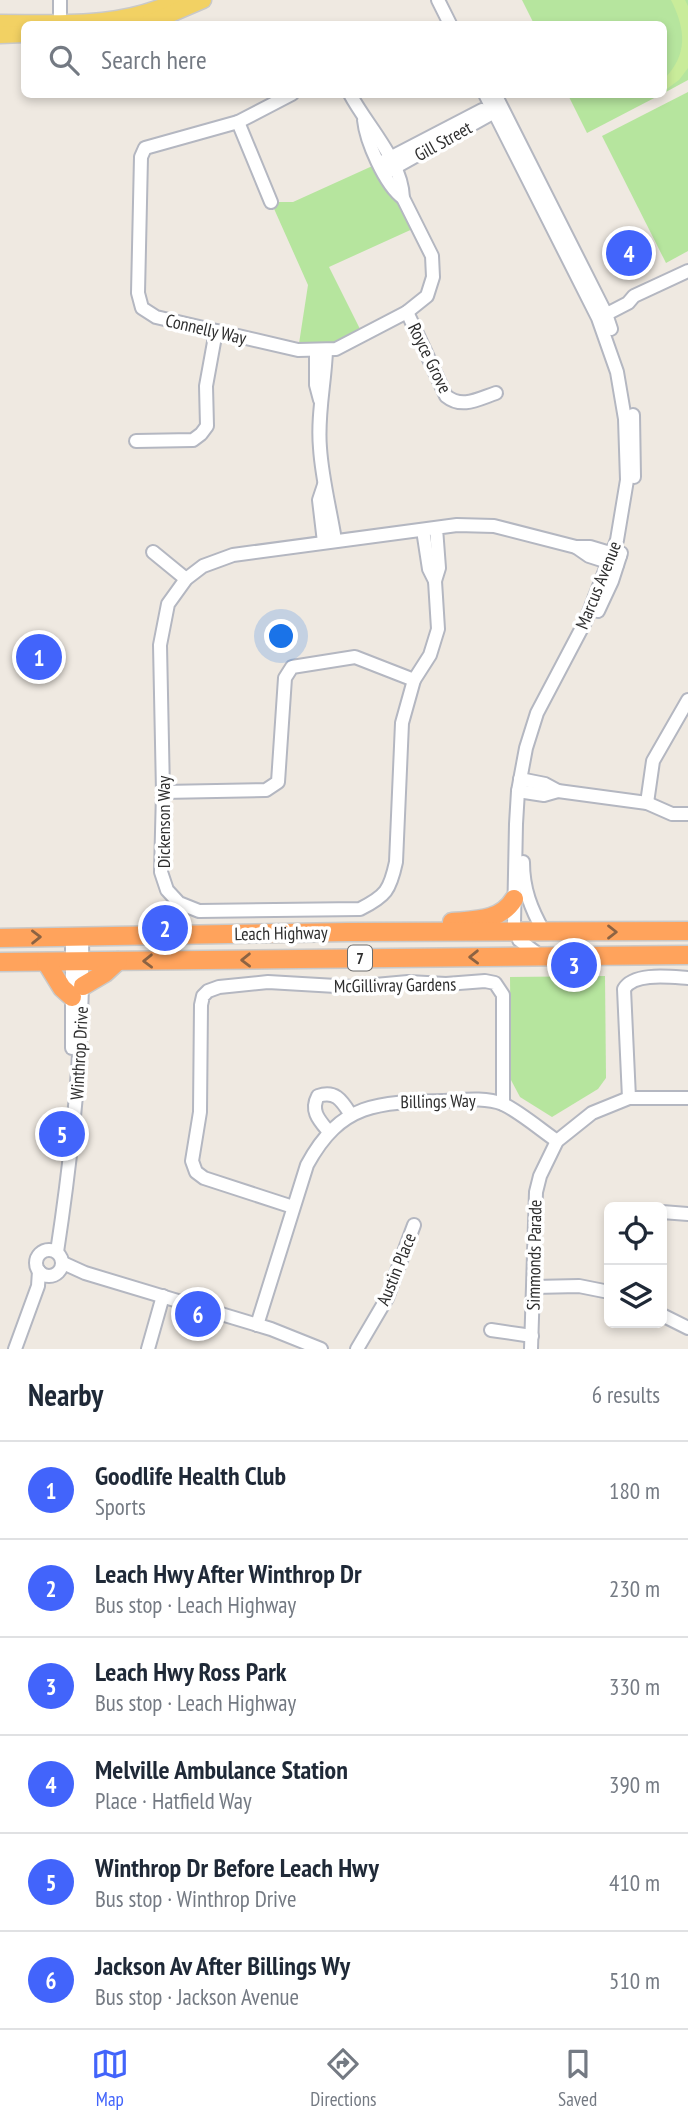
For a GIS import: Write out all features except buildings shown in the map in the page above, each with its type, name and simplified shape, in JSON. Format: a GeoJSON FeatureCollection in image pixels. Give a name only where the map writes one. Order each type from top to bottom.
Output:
{"type":"FeatureCollection","features":[{"type":"Feature","properties":{"kind":"highway"},"geometry":{"type":"LineString","coordinates":[[348,932],[379,924],[484,919],[507,910],[514,899]]}},
{"type":"Feature","properties":{"kind":"highway","name":"Leach Highway"},"geometry":{"type":"LineString","coordinates":[[0,938],[348,932],[688,931]]}},
{"type":"Feature","properties":{"kind":"highway","name":"Leach Highway"},"geometry":{"type":"LineString","coordinates":[[0,962],[688,955]]}},
{"type":"Feature","properties":{"kind":"highway"},"geometry":{"type":"LineString","coordinates":[[46,962],[62,988],[77,991],[105,974],[118,961]]}},
{"type":"Feature","properties":{"kind":"main road"},"geometry":{"type":"LineString","coordinates":[[99,21],[125,19],[178,0]]}},
{"type":"Feature","properties":{"kind":"main road"},"geometry":{"type":"LineString","coordinates":[[154,21],[203,0]]}},
{"type":"Feature","properties":{"kind":"main road"},"geometry":{"type":"LineString","coordinates":[[0,23],[21,23]]}},
{"type":"Feature","properties":{"kind":"main road"},"geometry":{"type":"LineString","coordinates":[[0,35],[21,34]]}},
{"type":"Feature","properties":{"kind":"street"},"geometry":{"type":"LineString","coordinates":[[60,0],[60,21]]}},
{"type":"Feature","properties":{"kind":"street"},"geometry":{"type":"LineString","coordinates":[[438,0],[448,21]]}},
{"type":"Feature","properties":{"kind":"street"},"geometry":{"type":"LineString","coordinates":[[447,0],[458,21]]}},
{"type":"Feature","properties":{"kind":"street","name":"Connelly Way"},"geometry":{"type":"LineString","coordinates":[[284,98],[238,122],[145,148],[141,158],[138,293],[142,308],[156,317],[298,350],[321,351],[336,349],[407,312],[427,296],[433,277],[432,256],[402,198],[402,189],[366,135],[364,120],[352,98]]}},
{"type":"Feature","properties":{"kind":"street","name":"Gill Street"},"geometry":{"type":"LineString","coordinates":[[387,166],[494,103]]}},
{"type":"Feature","properties":{"kind":"street","name":"Marcus Avenue"},"geometry":{"type":"LineString","coordinates":[[494,103],[600,312],[617,372],[625,419],[627,481],[615,559],[537,713],[526,748],[514,899],[516,932]]}},
{"type":"Feature","properties":{"kind":"street"},"geometry":{"type":"LineString","coordinates":[[238,122],[271,202]]}},
{"type":"Feature","properties":{"kind":"street"},"geometry":{"type":"LineString","coordinates":[[600,312],[624,296],[634,296],[688,271]]}},
{"type":"Feature","properties":{"kind":"street","name":"Royce Grove"},"geometry":{"type":"LineString","coordinates":[[407,312],[446,396],[453,402],[464,404],[496,393]]}},
{"type":"Feature","properties":{"kind":"street"},"geometry":{"type":"LineString","coordinates":[[136,441],[193,440],[207,426],[206,386],[216,331]]}},
{"type":"Feature","properties":{"kind":"street"},"geometry":{"type":"LineString","coordinates":[[321,351],[316,385],[320,400],[319,446],[324,485],[329,498],[329,541]]}},
{"type":"Feature","properties":{"kind":"street","name":"Dickenson Way"},"geometry":{"type":"LineString","coordinates":[[429,529],[439,568],[435,581],[438,629],[430,655],[414,680],[402,723],[396,862],[391,885],[380,899],[360,909],[200,911],[179,903],[167,890],[161,872],[163,792],[160,645],[168,604],[186,579],[203,566],[233,555],[457,525],[494,526],[576,547],[589,556],[615,559]]}},
{"type":"Feature","properties":{"kind":"street"},"geometry":{"type":"LineString","coordinates":[[153,552],[186,579]]}},
{"type":"Feature","properties":{"kind":"street"},"geometry":{"type":"LineString","coordinates":[[163,792],[266,790],[278,782],[285,678],[292,667],[355,657],[414,680]]}},
{"type":"Feature","properties":{"kind":"street"},"geometry":{"type":"LineString","coordinates":[[647,803],[653,761],[688,700]]}},
{"type":"Feature","properties":{"kind":"street"},"geometry":{"type":"LineString","coordinates":[[523,786],[545,784],[558,791],[647,803],[672,814],[688,814]]}},
{"type":"Feature","properties":{"kind":"street","name":"Marcus Avenue"},"geometry":{"type":"LineString","coordinates":[[523,786],[524,883],[530,904],[544,932]]}},
{"type":"Feature","properties":{"kind":"street"},"geometry":{"type":"LineString","coordinates":[[516,932],[519,940],[542,957]]}},
{"type":"Feature","properties":{"kind":"street","name":"Winthrop Drive"},"geometry":{"type":"LineString","coordinates":[[23,1349],[53,1264],[53,1234],[69,1112],[77,991],[77,937]]}},
{"type":"Feature","properties":{"kind":"street"},"geometry":{"type":"LineString","coordinates":[[628,1098],[624,989],[628,983],[638,979],[688,978]]}},
{"type":"Feature","properties":{"kind":"street","name":"McGillivray Gardens"},"geometry":{"type":"LineString","coordinates":[[293,1207],[204,1178],[196,1172],[192,1161],[200,1112],[201,1005],[203,996],[208,991],[230,985],[268,982],[353,987],[408,982],[495,983],[503,995],[503,1104]]}},
{"type":"Feature","properties":{"kind":"street"},"geometry":{"type":"LineString","coordinates":[[328,1132],[315,1113],[314,1104],[318,1096],[333,1094],[341,1100],[351,1115]]}},
{"type":"Feature","properties":{"kind":"street","name":"Simmonds Parade"},"geometry":{"type":"LineString","coordinates":[[532,1342],[533,1217],[536,1192],[540,1175],[557,1141],[592,1113],[628,1098],[688,1098]]}},
{"type":"Feature","properties":{"kind":"street","name":"Billings Way"},"geometry":{"type":"LineString","coordinates":[[257,1325],[307,1165],[328,1132],[351,1115],[390,1102],[482,1100],[503,1104],[557,1141]]}},
{"type":"Feature","properties":{"kind":"street"},"geometry":{"type":"LineString","coordinates":[[667,1212],[688,1214]]}},
{"type":"Feature","properties":{"kind":"street","name":"Austin Place"},"geometry":{"type":"LineString","coordinates":[[357,1349],[387,1298],[414,1225]]}},
{"type":"Feature","properties":{"kind":"street"},"geometry":{"type":"LineString","coordinates":[[53,1264],[257,1325],[321,1349]]}},
{"type":"Feature","properties":{"kind":"street","name":"Winthrop Drive"},"geometry":{"type":"LineString","coordinates":[[15,1349],[38,1286],[53,1264]]}},
{"type":"Feature","properties":{"kind":"street"},"geometry":{"type":"LineString","coordinates":[[534,1287],[579,1286],[604,1291]]}},
{"type":"Feature","properties":{"kind":"street"},"geometry":{"type":"LineString","coordinates":[[148,1349],[163,1296]]}},
{"type":"Feature","properties":{"kind":"street"},"geometry":{"type":"LineString","coordinates":[[667,1318],[688,1328]]}},
{"type":"Feature","properties":{"kind":"street"},"geometry":{"type":"LineString","coordinates":[[491,1330],[532,1342]]}},
{"type":"Feature","properties":{"kind":"green space"},"geometry":{"type":"Polygon","coordinates":[[[522,0],[688,0],[688,80],[667,91],[667,21],[532,21],[522,0]]]}},
{"type":"Feature","properties":{"kind":"green space"},"geometry":{"type":"Polygon","coordinates":[[[671,0],[685,0],[688,6],[688,68],[679,80],[667,89],[667,76],[681,51],[682,32],[671,0]]]}},
{"type":"Feature","properties":{"kind":"green space"},"geometry":{"type":"Polygon","coordinates":[[[688,92],[688,251],[666,263],[602,136],[688,92]]]}},
{"type":"Feature","properties":{"kind":"green space"},"geometry":{"type":"Polygon","coordinates":[[[570,98],[654,98],[587,133],[570,98]]]}},
{"type":"Feature","properties":{"kind":"green space"},"geometry":{"type":"Polygon","coordinates":[[[390,158],[417,227],[329,267],[363,335],[336,349],[298,350],[308,285],[271,202],[293,202],[390,158]]]}},
{"type":"Feature","properties":{"kind":"green space"},"geometry":{"type":"Polygon","coordinates":[[[605,976],[606,1078],[598,1089],[552,1117],[520,1097],[511,1080],[510,977],[605,976]]]}},
{"type":"Feature","properties":{"kind":"place","name":"Melville Ambulance Station"},"geometry":{"type":"Point","coordinates":[629,253]}},
{"type":"Feature","properties":{"kind":"place","name":"Goodlife Health Club"},"geometry":{"type":"Point","coordinates":[39,657]}},
{"type":"Feature","properties":{"kind":"place","name":"Leach Hwy After Winthrop Dr"},"geometry":{"type":"Point","coordinates":[165,928]}},
{"type":"Feature","properties":{"kind":"place","name":"Leach Hwy Ross Park"},"geometry":{"type":"Point","coordinates":[574,965]}},
{"type":"Feature","properties":{"kind":"place","name":"Winthrop Dr Before Leach Hwy"},"geometry":{"type":"Point","coordinates":[62,1134]}},
{"type":"Feature","properties":{"kind":"place","name":"Jackson Av After Billings Wy"},"geometry":{"type":"Point","coordinates":[198,1314]}}]}
